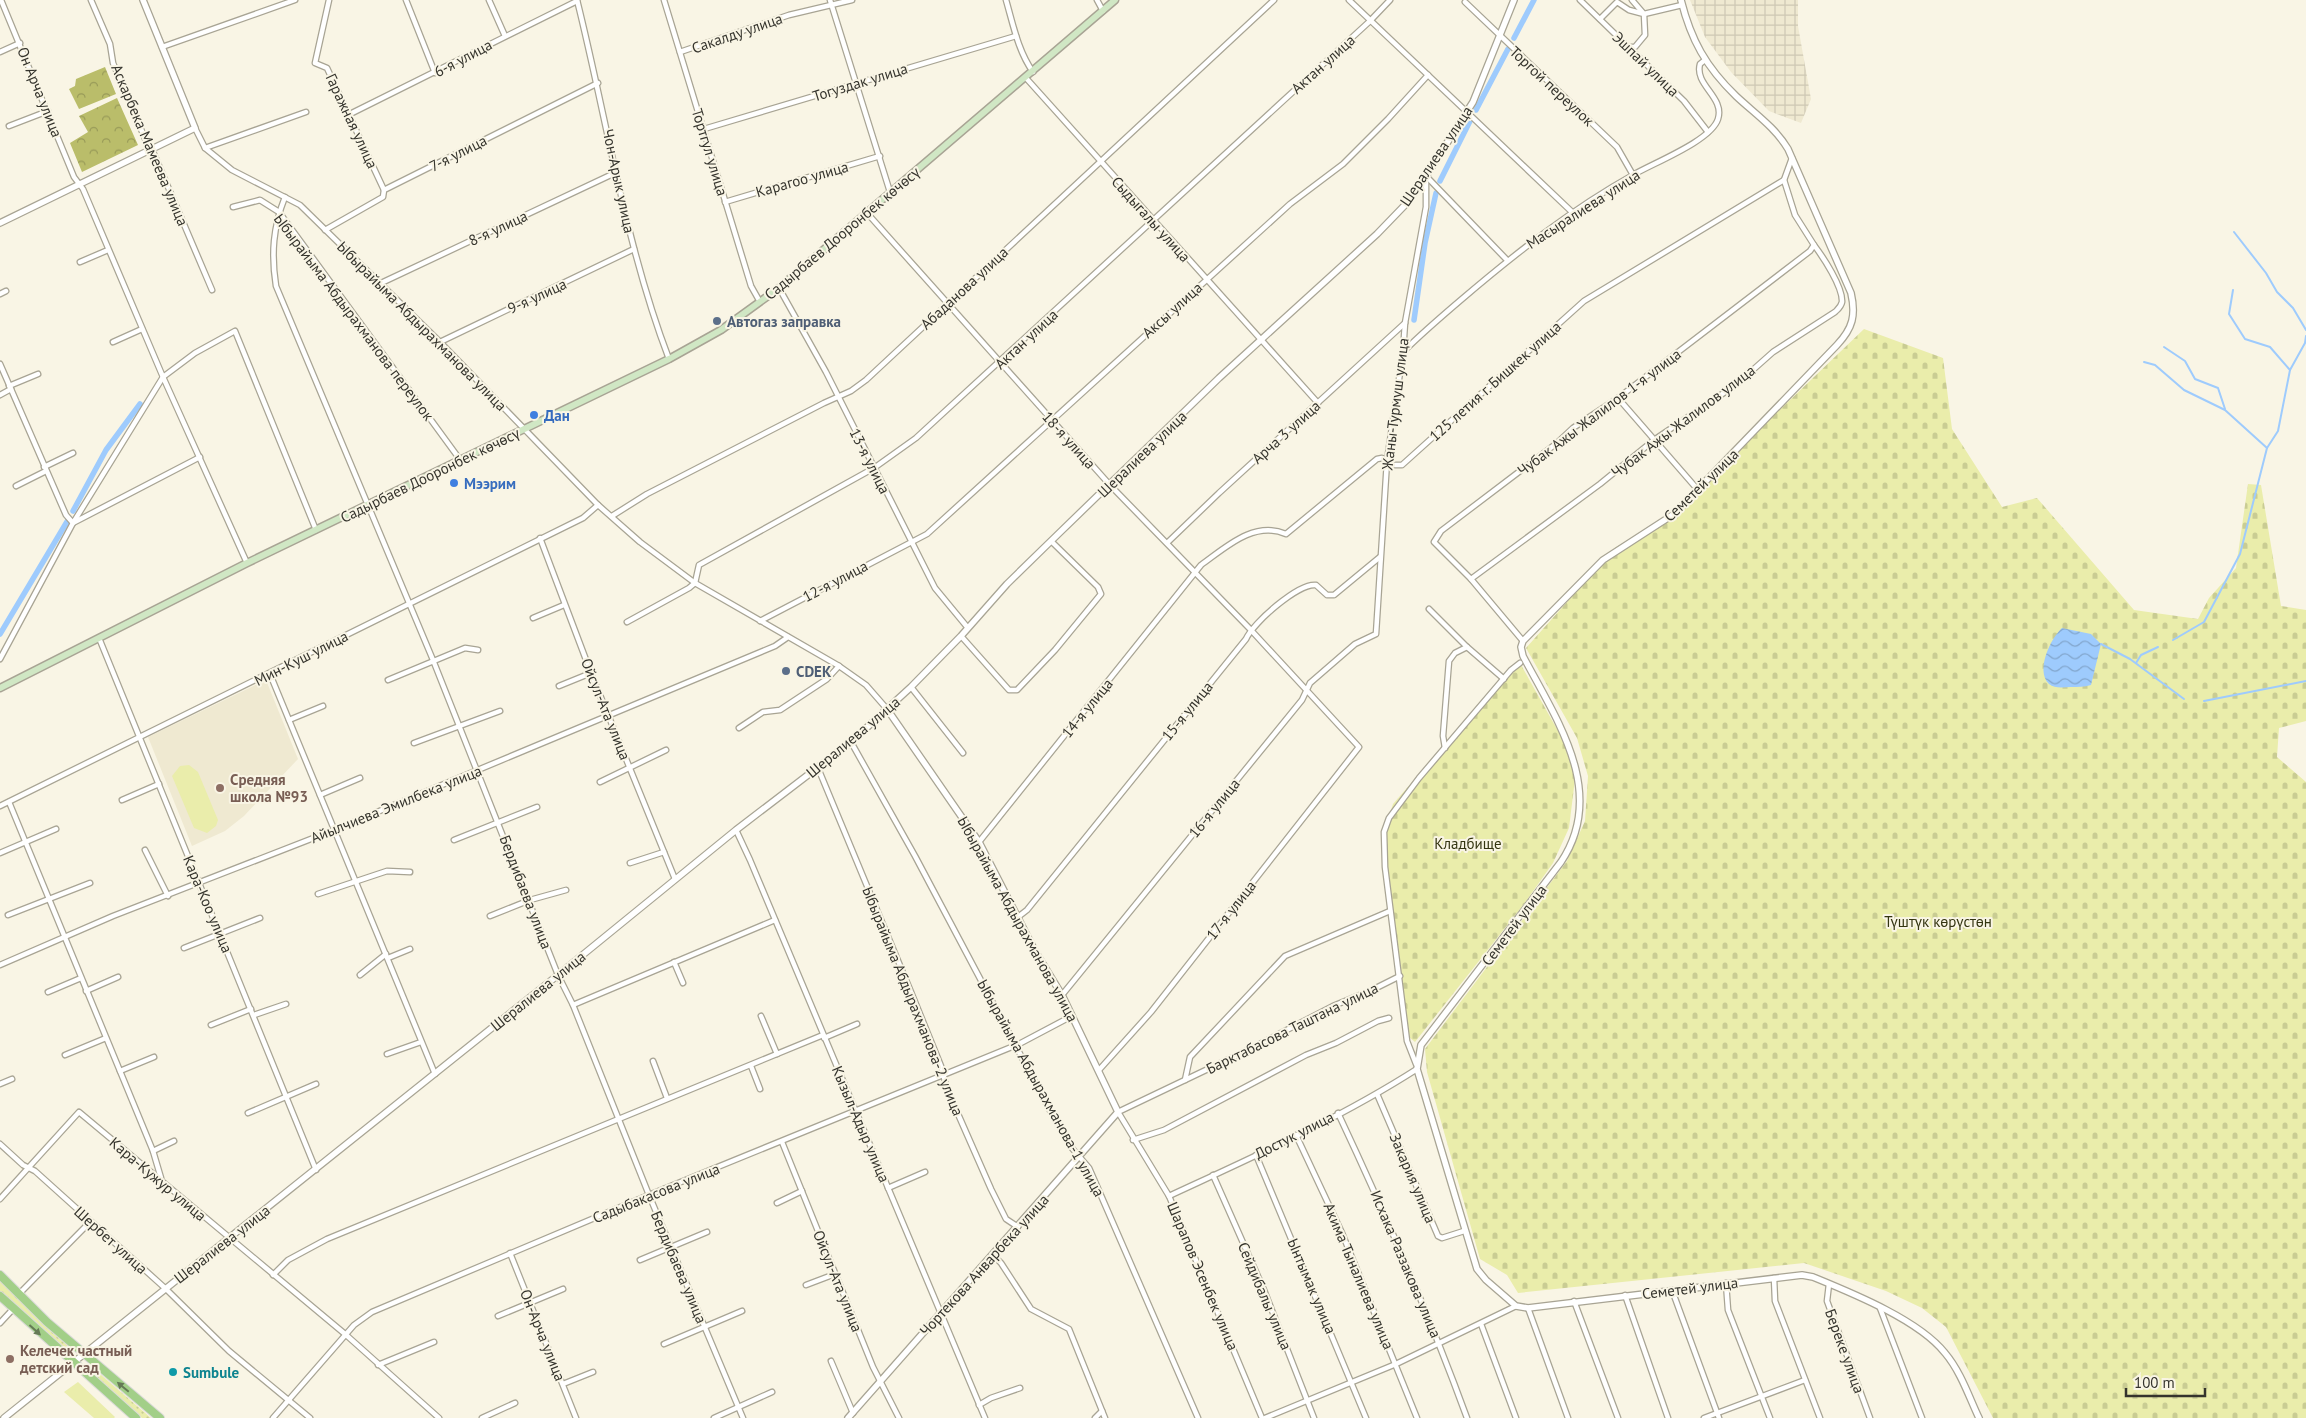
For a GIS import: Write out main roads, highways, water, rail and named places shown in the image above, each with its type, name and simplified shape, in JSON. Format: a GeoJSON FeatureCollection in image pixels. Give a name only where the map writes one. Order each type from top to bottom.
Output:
{"type":"FeatureCollection","features":[{"type":"Feature","properties":{"kind":"main road","name":"Садырбаев Дооронбек көчөсү"},"geometry":{"type":"LineString","coordinates":[[0,688],[247,563],[669,359],[721,330],[779,288],[1115,0]]}},
{"type":"Feature","properties":{"kind":"main road"},"geometry":{"type":"LineString","coordinates":[[0,1275],[18,1295],[84,1354],[160,1418]]}},
{"type":"Feature","properties":{"kind":"main road"},"geometry":{"type":"LineString","coordinates":[[0,1296],[72,1363],[136,1418]]}},
{"type":"Feature","properties":{"kind":"water"},"geometry":{"type":"Polygon","coordinates":[[[2062,628],[2091,634],[2101,644],[2091,685],[2057,687],[2051,686],[2045,678],[2044,663],[2046,654],[2053,639],[2062,628]]]}},
{"type":"Feature","properties":{"kind":"waterway"},"geometry":{"type":"LineString","coordinates":[[1514,38],[1534,0]]}},
{"type":"Feature","properties":{"kind":"waterway"},"geometry":{"type":"LineString","coordinates":[[1476,110],[1508,49]]}},
{"type":"Feature","properties":{"kind":"waterway"},"geometry":{"type":"LineString","coordinates":[[1440,181],[1471,119]]}},
{"type":"Feature","properties":{"kind":"waterway"},"geometry":{"type":"LineString","coordinates":[[1414,320],[1425,243],[1436,193]]}},
{"type":"Feature","properties":{"kind":"waterway"},"geometry":{"type":"LineString","coordinates":[[2234,232],[2266,273],[2277,292],[2293,308],[2306,330]]}},
{"type":"Feature","properties":{"kind":"waterway"},"geometry":{"type":"LineString","coordinates":[[2173,640],[2204,622],[2240,554],[2267,448],[2278,431],[2290,370],[2270,347],[2245,339],[2229,314],[2233,290]]}},
{"type":"Feature","properties":{"kind":"waterway"},"geometry":{"type":"LineString","coordinates":[[2290,370],[2305,343],[2306,336]]}},
{"type":"Feature","properties":{"kind":"waterway"},"geometry":{"type":"LineString","coordinates":[[2164,347],[2185,361],[2195,379],[2218,388],[2225,409]]}},
{"type":"Feature","properties":{"kind":"waterway"},"geometry":{"type":"LineString","coordinates":[[2144,362],[2155,365],[2184,390],[2225,410],[2267,448]]}},
{"type":"Feature","properties":{"kind":"waterway"},"geometry":{"type":"LineString","coordinates":[[73,511],[106,450],[140,404]]}},
{"type":"Feature","properties":{"kind":"waterway"},"geometry":{"type":"LineString","coordinates":[[0,634],[68,520]]}},
{"type":"Feature","properties":{"kind":"waterway"},"geometry":{"type":"LineString","coordinates":[[2101,644],[2130,659],[2184,699]]}},
{"type":"Feature","properties":{"kind":"waterway"},"geometry":{"type":"LineString","coordinates":[[2136,663],[2141,655],[2158,647]]}},
{"type":"Feature","properties":{"kind":"waterway"},"geometry":{"type":"LineString","coordinates":[[2204,701],[2306,681]]}},
{"type":"Feature","properties":{"kind":"place","name":"Автогаз заправка"},"geometry":{"type":"Point","coordinates":[717,321]}},
{"type":"Feature","properties":{"kind":"place","name":"Дан"},"geometry":{"type":"Point","coordinates":[534,415]}},
{"type":"Feature","properties":{"kind":"place","name":"Мээрим"},"geometry":{"type":"Point","coordinates":[454,483]}},
{"type":"Feature","properties":{"kind":"place","name":"CDEK"},"geometry":{"type":"Point","coordinates":[786,671]}},
{"type":"Feature","properties":{"kind":"place","name":"Средняя школа №93"},"geometry":{"type":"Point","coordinates":[220,788]}},
{"type":"Feature","properties":{"kind":"place","name":"Келечек частный детский сад"},"geometry":{"type":"Point","coordinates":[10,1359]}},
{"type":"Feature","properties":{"kind":"place","name":"Sumbule"},"geometry":{"type":"Point","coordinates":[173,1372]}},
{"type":"Feature","properties":{"kind":"park label","name":"Кладбище"},"geometry":{"type":"Point","coordinates":[1468,843]}},
{"type":"Feature","properties":{"kind":"park label","name":"Түштүк көрүстөн"},"geometry":{"type":"Point","coordinates":[1938,921]}}]}
